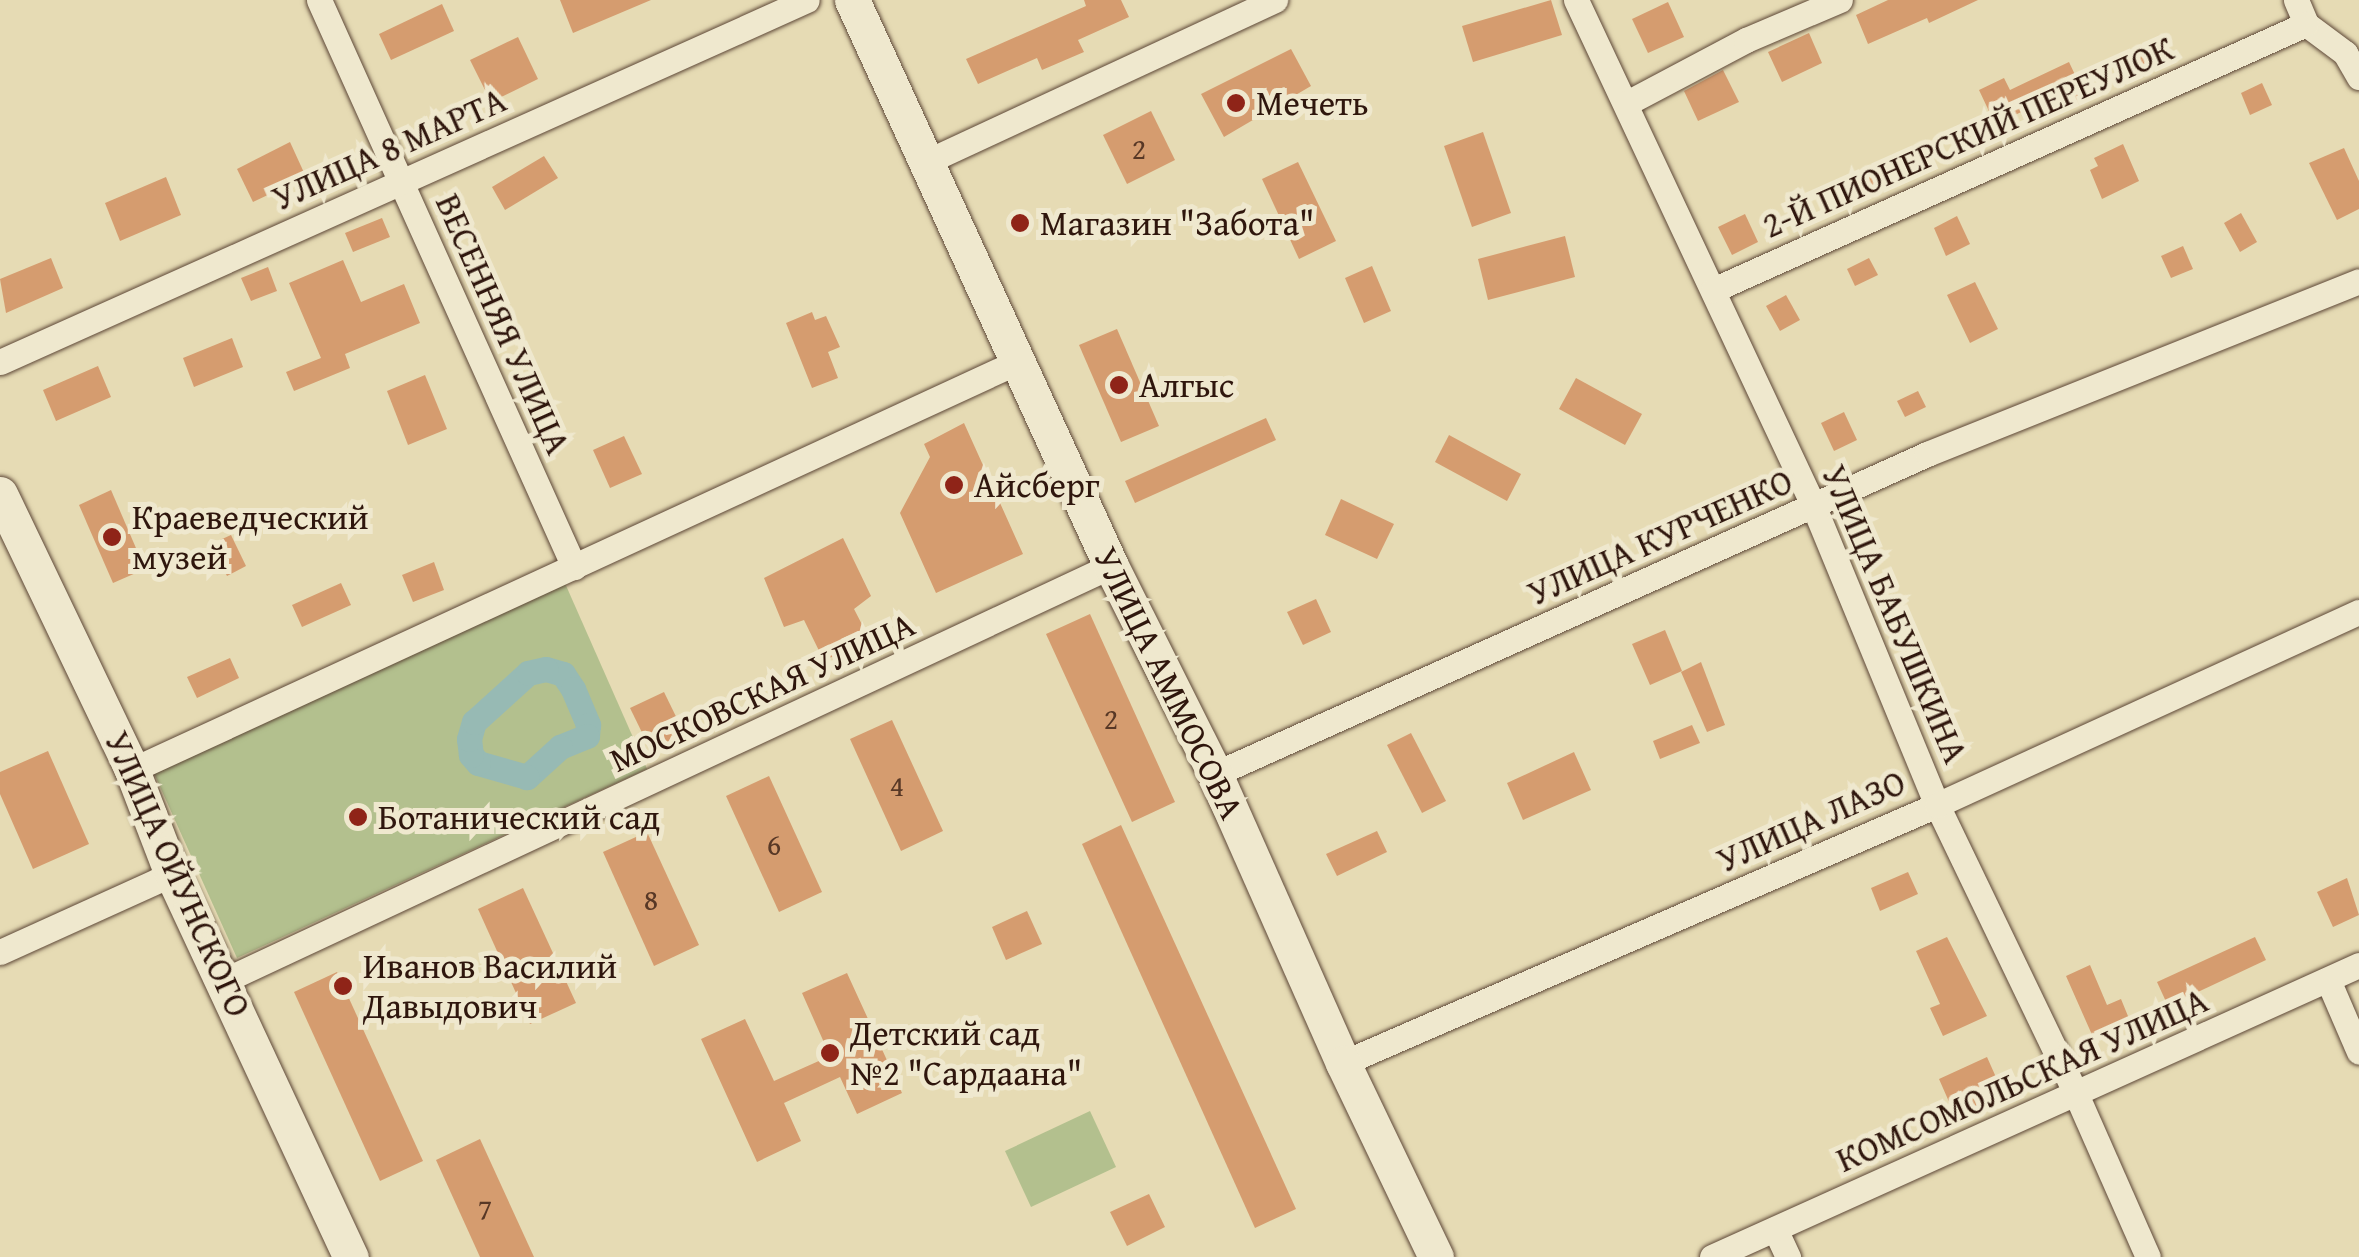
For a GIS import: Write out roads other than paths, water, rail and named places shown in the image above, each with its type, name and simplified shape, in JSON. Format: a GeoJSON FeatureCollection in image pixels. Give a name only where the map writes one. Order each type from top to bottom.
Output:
{"type":"FeatureCollection","features":[{"type":"Feature","properties":{"kind":"main road","name":"УЛИЦА АММОСОВА"},"geometry":{"type":"LineString","coordinates":[[852,0],[1111,566],[1216,774],[1343,1063],[1436,1257]]}},
{"type":"Feature","properties":{"kind":"main road","name":"УЛИЦА ОЙУНСКОГО"},"geometry":{"type":"LineString","coordinates":[[0,494],[132,770],[172,874],[225,980],[351,1257]]}},
{"type":"Feature","properties":{"kind":"street","name":"ВЕСЕННЯЯ УЛИЦА"},"geometry":{"type":"LineString","coordinates":[[319,0],[574,567]]}},
{"type":"Feature","properties":{"kind":"street","name":"УЛИЦА 8 МАРТА"},"geometry":{"type":"LineString","coordinates":[[0,362],[807,0]]}},
{"type":"Feature","properties":{"kind":"street"},"geometry":{"type":"LineString","coordinates":[[926,162],[1275,0]]}},
{"type":"Feature","properties":{"kind":"street","name":"УЛИЦА БАБУШКИНА"},"geometry":{"type":"LineString","coordinates":[[1576,0],[1814,507],[1938,805],[2076,1094],[2148,1257]]}},
{"type":"Feature","properties":{"kind":"street"},"geometry":{"type":"LineString","coordinates":[[1627,103],[1746,40],[1840,0]]}},
{"type":"Feature","properties":{"kind":"street"},"geometry":{"type":"LineString","coordinates":[[2301,12],[2345,53],[2359,77]]}},
{"type":"Feature","properties":{"kind":"street","name":"2-Й ПИОНЕРСКИЙ ПЕРЕУЛОК"},"geometry":{"type":"LineString","coordinates":[[1713,290],[2301,12]]}},
{"type":"Feature","properties":{"kind":"street","name":"УЛИЦА КУРЧЕНКО"},"geometry":{"type":"LineString","coordinates":[[1216,774],[2048,404],[2359,281]]}},
{"type":"Feature","properties":{"kind":"street"},"geometry":{"type":"LineString","coordinates":[[132,770],[1017,362]]}},
{"type":"Feature","properties":{"kind":"street","name":"МОСКОВСКАЯ УЛИЦА"},"geometry":{"type":"LineString","coordinates":[[225,980],[1111,566]]}},
{"type":"Feature","properties":{"kind":"street","name":"УЛИЦА ЛАЗО"},"geometry":{"type":"LineString","coordinates":[[1343,1063],[1938,805],[2359,612]]}},
{"type":"Feature","properties":{"kind":"street"},"geometry":{"type":"LineString","coordinates":[[0,952],[172,874]]}},
{"type":"Feature","properties":{"kind":"street","name":"КОМСОМОЛЬСКАЯ УЛИЦА"},"geometry":{"type":"LineString","coordinates":[[1712,1257],[2359,966]]}},
{"type":"Feature","properties":{"kind":"street"},"geometry":{"type":"LineString","coordinates":[[2328,980],[2359,1052]]}},
{"type":"Feature","properties":{"kind":"street"},"geometry":{"type":"LineString","coordinates":[[1775,1229],[1788,1257]]}},
{"type":"Feature","properties":{"kind":"waterway"},"geometry":{"type":"LineString","coordinates":[[546,669],[563,674],[573,689],[588,725],[587,736],[560,747],[527,777],[478,763],[471,755],[469,739],[474,722],[528,673],[546,669]]}},
{"type":"Feature","properties":{"kind":"place","name":"Мечеть"},"geometry":{"type":"Point","coordinates":[1236,103]}},
{"type":"Feature","properties":{"kind":"place","name":"Магазин \"Забота\""},"geometry":{"type":"Point","coordinates":[1020,223]}},
{"type":"Feature","properties":{"kind":"place","name":"Алгыс"},"geometry":{"type":"Point","coordinates":[1119,385]}},
{"type":"Feature","properties":{"kind":"place","name":"Айсберг"},"geometry":{"type":"Point","coordinates":[954,485]}},
{"type":"Feature","properties":{"kind":"place","name":"Краеведческий музей"},"geometry":{"type":"Point","coordinates":[112,537]}},
{"type":"Feature","properties":{"kind":"place","name":"Ботанический сад"},"geometry":{"type":"Point","coordinates":[358,817]}},
{"type":"Feature","properties":{"kind":"place","name":"Иванов Василий Давыдович"},"geometry":{"type":"Point","coordinates":[343,986]}},
{"type":"Feature","properties":{"kind":"place","name":"Детский сад №2 \"Сардаана\""},"geometry":{"type":"Point","coordinates":[830,1053]}}]}
